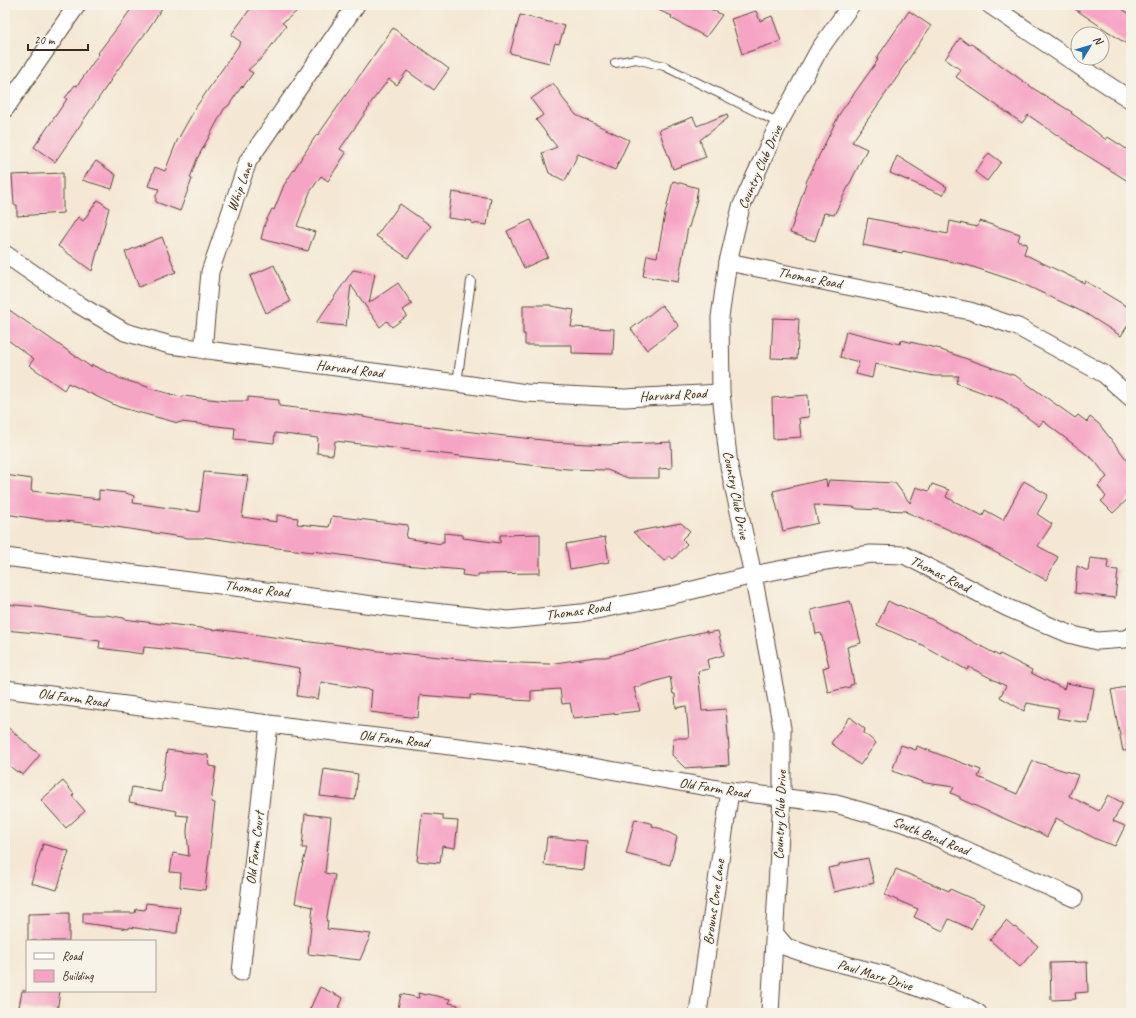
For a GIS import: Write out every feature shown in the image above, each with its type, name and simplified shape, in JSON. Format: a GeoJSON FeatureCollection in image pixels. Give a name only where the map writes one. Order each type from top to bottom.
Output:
{"type":"FeatureCollection","features":[{"type":"Feature","properties":{"kind":"street"},"geometry":{"type":"LineString","coordinates":[[5,109],[77,5]]}},
{"type":"Feature","properties":{"kind":"street","name":"Whip Lane"},"geometry":{"type":"LineString","coordinates":[[203,350],[210,272],[248,161],[356,5]]}},
{"type":"Feature","properties":{"kind":"street","name":"Country Club Drive"},"geometry":{"type":"LineString","coordinates":[[770,1013],[782,797],[782,728],[753,575],[729,466],[721,393],[720,317],[728,262],[741,207],[779,123],[819,50],[851,5]]}},
{"type":"Feature","properties":{"kind":"street"},"geometry":{"type":"LineString","coordinates":[[990,5],[1131,100]]}},
{"type":"Feature","properties":{"kind":"street","name":"Harvard Road"},"geometry":{"type":"LineString","coordinates":[[5,254],[76,303],[124,332],[170,345],[457,382],[526,393],[624,398],[721,393]]}},
{"type":"Feature","properties":{"kind":"street","name":"Thomas Road"},"geometry":{"type":"LineString","coordinates":[[728,262],[970,311],[1018,326],[1104,374],[1131,398]]}},
{"type":"Feature","properties":{"kind":"street","name":"Thomas Road"},"geometry":{"type":"LineString","coordinates":[[5,557],[396,608],[508,620],[581,613],[673,595],[753,575],[819,562],[872,554],[904,555],[1008,608],[1069,634],[1097,641],[1125,639],[1131,636]]}},
{"type":"Feature","properties":{"kind":"street","name":"Old Farm Road"},"geometry":{"type":"LineString","coordinates":[[5,689],[269,724],[524,755],[730,791],[782,797]]}},
{"type":"Feature","properties":{"kind":"street","name":"Old Farm Court"},"geometry":{"type":"LineString","coordinates":[[241,972],[269,724]]}},
{"type":"Feature","properties":{"kind":"street","name":"Browns Cove Lane"},"geometry":{"type":"LineString","coordinates":[[698,1013],[730,791]]}},
{"type":"Feature","properties":{"kind":"street","name":"South Bend Road"},"geometry":{"type":"LineString","coordinates":[[782,797],[836,804],[907,824],[1074,898]]}},
{"type":"Feature","properties":{"kind":"street","name":"Paul Marr Drive"},"geometry":{"type":"LineString","coordinates":[[775,934],[786,947],[885,976],[961,1004],[978,1013]]}},
{"type":"Feature","properties":{"kind":"lane"},"geometry":{"type":"LineString","coordinates":[[615,63],[636,59],[664,66],[779,123]]}},
{"type":"Feature","properties":{"kind":"lane"},"geometry":{"type":"LineString","coordinates":[[457,382],[471,281]]}},
{"type":"Feature","properties":{"kind":"building"},"geometry":{"type":"Polygon","coordinates":[[[134,5],[164,5],[147,31],[110,80],[55,162],[34,147],[67,99],[65,98],[75,85],[77,86],[99,54],[98,53],[134,5]]]}},
{"type":"Feature","properties":{"kind":"building"},"geometry":{"type":"Polygon","coordinates":[[[253,5],[305,5],[282,23],[286,26],[263,57],[248,70],[253,73],[229,105],[224,109],[197,159],[190,178],[192,179],[180,211],[156,202],[156,196],[159,189],[148,186],[155,167],[165,171],[177,141],[196,107],[241,42],[231,35],[253,5]]]}},
{"type":"Feature","properties":{"kind":"building"},"geometry":{"type":"Polygon","coordinates":[[[646,5],[703,5],[722,15],[706,37],[671,18],[672,16],[646,5]]]}},
{"type":"Feature","properties":{"kind":"building"},"geometry":{"type":"Polygon","coordinates":[[[1069,5],[1116,5],[1131,15],[1131,47],[1110,33],[1110,26],[1100,26],[1069,5]]]}},
{"type":"Feature","properties":{"kind":"building"},"geometry":{"type":"Polygon","coordinates":[[[756,11],[760,21],[772,16],[781,41],[742,54],[731,19],[756,11]]]}},
{"type":"Feature","properties":{"kind":"building"},"geometry":{"type":"Polygon","coordinates":[[[909,11],[931,26],[852,142],[867,149],[834,215],[824,213],[815,241],[790,233],[807,180],[840,113],[878,60],[876,59],[909,11]]]}},
{"type":"Feature","properties":{"kind":"building"},"geometry":{"type":"Polygon","coordinates":[[[520,15],[565,26],[559,44],[555,43],[549,63],[510,53],[520,15]]]}},
{"type":"Feature","properties":{"kind":"building"},"geometry":{"type":"Polygon","coordinates":[[[393,28],[449,69],[434,90],[407,71],[397,85],[389,79],[369,105],[370,106],[340,149],[346,153],[328,181],[321,176],[310,192],[297,226],[315,232],[308,251],[261,239],[265,223],[272,209],[274,210],[284,185],[317,134],[318,135],[393,28]]]}},
{"type":"Feature","properties":{"kind":"building"},"geometry":{"type":"Polygon","coordinates":[[[960,38],[969,45],[970,43],[1034,89],[1072,112],[1071,113],[1106,140],[1108,137],[1131,152],[1131,183],[1075,148],[1028,115],[1022,123],[956,77],[961,70],[945,59],[960,38]]]}},
{"type":"Feature","properties":{"kind":"building"},"geometry":{"type":"Polygon","coordinates":[[[553,83],[576,115],[629,140],[615,170],[578,154],[565,181],[549,173],[542,153],[557,147],[536,120],[543,115],[531,99],[553,83]]]}},
{"type":"Feature","properties":{"kind":"building"},"geometry":{"type":"Polygon","coordinates":[[[727,114],[728,118],[700,140],[706,157],[673,169],[659,130],[693,117],[697,126],[727,114]]]}},
{"type":"Feature","properties":{"kind":"building"},"geometry":{"type":"Polygon","coordinates":[[[989,153],[1001,162],[987,181],[975,172],[989,153]]]}},
{"type":"Feature","properties":{"kind":"building"},"geometry":{"type":"Polygon","coordinates":[[[897,156],[947,187],[943,195],[890,173],[897,156]]]}},
{"type":"Feature","properties":{"kind":"building"},"geometry":{"type":"Polygon","coordinates":[[[96,161],[116,175],[112,189],[82,180],[96,161]]]}},
{"type":"Feature","properties":{"kind":"building"},"geometry":{"type":"Polygon","coordinates":[[[63,173],[63,213],[17,216],[17,205],[14,205],[12,175],[63,173]]]}},
{"type":"Feature","properties":{"kind":"building"},"geometry":{"type":"Polygon","coordinates":[[[673,181],[698,188],[697,199],[688,227],[678,282],[643,276],[647,255],[657,257],[673,181]]]}},
{"type":"Feature","properties":{"kind":"building"},"geometry":{"type":"Polygon","coordinates":[[[452,192],[491,198],[487,225],[471,223],[472,221],[448,218],[452,192]]]}},
{"type":"Feature","properties":{"kind":"building"},"geometry":{"type":"Polygon","coordinates":[[[98,200],[109,208],[92,271],[58,246],[78,217],[83,221],[98,200]]]}},
{"type":"Feature","properties":{"kind":"building"},"geometry":{"type":"Polygon","coordinates":[[[400,204],[431,226],[408,258],[376,236],[400,204]]]}},
{"type":"Feature","properties":{"kind":"building"},"geometry":{"type":"Polygon","coordinates":[[[868,218],[948,234],[950,221],[977,227],[980,221],[1020,234],[1018,241],[1027,244],[1024,254],[1084,283],[1085,281],[1131,309],[1131,320],[1121,336],[1085,313],[1021,283],[967,265],[903,251],[902,253],[863,245],[868,218]]]}},
{"type":"Feature","properties":{"kind":"building"},"geometry":{"type":"Polygon","coordinates":[[[531,220],[548,257],[524,268],[507,231],[531,220]]]}},
{"type":"Feature","properties":{"kind":"building"},"geometry":{"type":"Polygon","coordinates":[[[162,237],[176,272],[139,287],[125,252],[162,237]]]}},
{"type":"Feature","properties":{"kind":"building"},"geometry":{"type":"Polygon","coordinates":[[[274,265],[290,302],[266,313],[250,276],[274,265]]]}},
{"type":"Feature","properties":{"kind":"building"},"geometry":{"type":"Polygon","coordinates":[[[353,270],[375,274],[369,303],[398,283],[412,304],[403,310],[407,316],[392,327],[387,321],[380,327],[351,285],[346,326],[316,323],[353,270]]]}},
{"type":"Feature","properties":{"kind":"building"},"geometry":{"type":"Polygon","coordinates":[[[523,305],[551,305],[574,310],[571,327],[614,329],[613,354],[572,353],[572,345],[525,345],[525,334],[523,334],[523,305]]]}},
{"type":"Feature","properties":{"kind":"building"},"geometry":{"type":"Polygon","coordinates":[[[662,305],[679,326],[647,350],[631,329],[662,305]]]}},
{"type":"Feature","properties":{"kind":"building"},"geometry":{"type":"Polygon","coordinates":[[[5,307],[91,367],[92,365],[118,378],[171,394],[170,395],[227,401],[248,401],[248,397],[279,400],[279,406],[552,442],[607,445],[671,442],[672,468],[659,469],[659,478],[628,478],[607,470],[567,469],[335,441],[333,455],[317,453],[318,438],[275,433],[274,443],[234,439],[235,428],[181,422],[178,423],[119,407],[68,383],[64,390],[29,365],[34,359],[5,338],[5,307]]]}},
{"type":"Feature","properties":{"kind":"building"},"geometry":{"type":"Polygon","coordinates":[[[773,318],[799,319],[797,359],[771,358],[773,318]]]}},
{"type":"Feature","properties":{"kind":"building"},"geometry":{"type":"Polygon","coordinates":[[[846,331],[900,344],[901,340],[941,349],[1016,376],[1075,418],[1078,415],[1087,422],[1090,417],[1099,424],[1131,465],[1131,496],[1113,513],[1101,501],[1106,497],[1098,486],[1107,477],[1094,460],[1043,421],[1039,426],[1003,400],[956,383],[959,376],[934,376],[875,364],[872,378],[856,374],[859,362],[840,357],[846,331]]]}},
{"type":"Feature","properties":{"kind":"building"},"geometry":{"type":"Polygon","coordinates":[[[808,395],[809,417],[799,418],[801,437],[773,439],[772,398],[808,395]]]}},
{"type":"Feature","properties":{"kind":"building"},"geometry":{"type":"Polygon","coordinates":[[[204,472],[248,476],[242,517],[277,522],[277,515],[298,518],[297,524],[329,527],[332,516],[408,525],[406,538],[441,544],[441,542],[444,542],[444,533],[463,535],[463,538],[500,543],[500,535],[540,534],[540,573],[478,574],[478,577],[462,575],[463,570],[405,565],[313,551],[242,544],[243,543],[205,537],[188,538],[110,526],[44,520],[5,514],[5,475],[32,479],[31,491],[99,499],[99,490],[126,493],[134,496],[133,503],[199,512],[204,472]]]}},
{"type":"Feature","properties":{"kind":"building"},"geometry":{"type":"Polygon","coordinates":[[[826,479],[827,487],[829,480],[895,483],[910,503],[916,487],[929,491],[932,484],[949,490],[946,497],[983,516],[985,510],[1003,520],[1024,481],[1048,495],[1037,514],[1052,524],[1038,546],[1058,557],[1046,580],[991,550],[945,528],[906,512],[907,511],[814,505],[818,523],[783,531],[773,491],[826,479]]]}},
{"type":"Feature","properties":{"kind":"building"},"geometry":{"type":"Polygon","coordinates":[[[681,523],[690,531],[682,539],[687,544],[673,559],[670,556],[664,561],[633,532],[681,523]]]}},
{"type":"Feature","properties":{"kind":"building"},"geometry":{"type":"Polygon","coordinates":[[[605,537],[609,562],[570,569],[566,544],[605,537]]]}},
{"type":"Feature","properties":{"kind":"building"},"geometry":{"type":"Polygon","coordinates":[[[1090,558],[1108,560],[1107,569],[1118,570],[1115,598],[1075,593],[1077,566],[1088,571],[1090,558]]]}},
{"type":"Feature","properties":{"kind":"building"},"geometry":{"type":"Polygon","coordinates":[[[850,601],[861,643],[847,647],[854,684],[850,685],[850,687],[828,692],[823,668],[829,666],[821,633],[816,634],[811,610],[850,601]]]}},
{"type":"Feature","properties":{"kind":"building"},"geometry":{"type":"Polygon","coordinates":[[[888,601],[931,619],[999,656],[1000,654],[1032,670],[1031,673],[1064,689],[1066,683],[1094,688],[1088,723],[1057,718],[1059,709],[1027,703],[1024,711],[1000,697],[1006,686],[969,667],[967,670],[922,645],[877,625],[888,601]]]}},
{"type":"Feature","properties":{"kind":"building"},"geometry":{"type":"Polygon","coordinates":[[[5,604],[39,607],[92,615],[106,615],[161,624],[216,629],[379,651],[490,662],[549,664],[595,657],[606,657],[681,637],[707,631],[707,633],[718,631],[724,655],[707,660],[709,669],[698,671],[702,711],[726,709],[729,765],[685,768],[672,755],[673,738],[689,738],[686,706],[676,708],[675,694],[673,694],[670,677],[634,688],[640,711],[573,718],[570,703],[562,704],[560,689],[531,691],[531,701],[470,695],[470,699],[420,695],[418,718],[370,712],[372,690],[321,682],[318,699],[297,696],[300,668],[204,653],[144,647],[143,654],[99,648],[100,641],[5,630],[5,604]]]}},
{"type":"Feature","properties":{"kind":"building"},"geometry":{"type":"Polygon","coordinates":[[[1131,686],[1131,750],[1123,751],[1111,690],[1131,686]]]}},
{"type":"Feature","properties":{"kind":"building"},"geometry":{"type":"Polygon","coordinates":[[[850,717],[865,729],[864,733],[876,743],[860,765],[831,743],[850,717]]]}},
{"type":"Feature","properties":{"kind":"building"},"geometry":{"type":"Polygon","coordinates":[[[5,725],[40,755],[23,775],[5,762],[5,725]]]}},
{"type":"Feature","properties":{"kind":"building"},"geometry":{"type":"Polygon","coordinates":[[[901,745],[916,750],[917,746],[981,770],[978,777],[1017,794],[1033,761],[1078,775],[1069,796],[1099,811],[1108,795],[1123,803],[1113,821],[1125,826],[1115,846],[1096,839],[1056,818],[1047,837],[960,799],[960,797],[951,793],[954,787],[926,783],[892,771],[901,745]]]}},
{"type":"Feature","properties":{"kind":"building"},"geometry":{"type":"Polygon","coordinates":[[[167,750],[208,755],[209,766],[216,767],[211,802],[215,803],[205,890],[180,887],[181,873],[170,872],[173,853],[189,856],[187,832],[188,816],[176,815],[177,811],[129,802],[132,787],[161,792],[167,750]]]}},
{"type":"Feature","properties":{"kind":"building"},"geometry":{"type":"Polygon","coordinates":[[[324,769],[358,774],[355,800],[320,796],[324,769]]]}},
{"type":"Feature","properties":{"kind":"building"},"geometry":{"type":"Polygon","coordinates":[[[63,781],[74,794],[72,796],[85,811],[66,828],[41,800],[63,781]]]}},
{"type":"Feature","properties":{"kind":"building"},"geometry":{"type":"Polygon","coordinates":[[[422,813],[443,815],[443,820],[458,821],[455,848],[442,846],[440,863],[417,861],[422,813]]]}},
{"type":"Feature","properties":{"kind":"building"},"geometry":{"type":"Polygon","coordinates":[[[305,814],[331,817],[325,873],[335,875],[326,921],[328,921],[327,929],[371,934],[360,960],[308,954],[313,907],[295,903],[307,848],[302,848],[305,814]]]}},
{"type":"Feature","properties":{"kind":"building"},"geometry":{"type":"Polygon","coordinates":[[[635,819],[653,824],[652,826],[662,829],[677,837],[670,865],[626,854],[635,819]]]}},
{"type":"Feature","properties":{"kind":"building"},"geometry":{"type":"Polygon","coordinates":[[[547,837],[587,841],[584,870],[544,865],[547,837]]]}},
{"type":"Feature","properties":{"kind":"building"},"geometry":{"type":"Polygon","coordinates":[[[43,844],[69,851],[57,890],[31,883],[43,844]]]}},
{"type":"Feature","properties":{"kind":"building"},"geometry":{"type":"Polygon","coordinates":[[[868,858],[874,883],[834,892],[828,868],[839,866],[839,864],[868,858]]]}},
{"type":"Feature","properties":{"kind":"building"},"geometry":{"type":"Polygon","coordinates":[[[896,869],[949,891],[950,889],[984,904],[971,929],[949,919],[943,931],[914,917],[918,909],[885,895],[896,869]]]}},
{"type":"Feature","properties":{"kind":"building"},"geometry":{"type":"Polygon","coordinates":[[[146,903],[180,907],[177,933],[83,923],[83,913],[135,913],[136,909],[145,910],[146,903]]]}},
{"type":"Feature","properties":{"kind":"building"},"geometry":{"type":"Polygon","coordinates":[[[69,913],[69,940],[28,940],[28,914],[69,913]]]}},
{"type":"Feature","properties":{"kind":"building"},"geometry":{"type":"Polygon","coordinates":[[[1006,921],[1038,946],[1020,967],[990,940],[1006,921]]]}},
{"type":"Feature","properties":{"kind":"building"},"geometry":{"type":"Polygon","coordinates":[[[1087,962],[1088,992],[1075,993],[1076,999],[1051,1000],[1050,963],[1087,962]]]}},
{"type":"Feature","properties":{"kind":"building"},"geometry":{"type":"Polygon","coordinates":[[[320,987],[343,998],[337,1013],[308,1013],[320,987]]]}},
{"type":"Feature","properties":{"kind":"building"},"geometry":{"type":"Polygon","coordinates":[[[22,991],[60,992],[57,1012],[19,1007],[22,991]]]}},
{"type":"Feature","properties":{"kind":"building"},"geometry":{"type":"Polygon","coordinates":[[[418,993],[450,999],[449,1003],[458,1005],[457,1013],[397,1013],[401,994],[419,998],[418,993]]]}}]}
